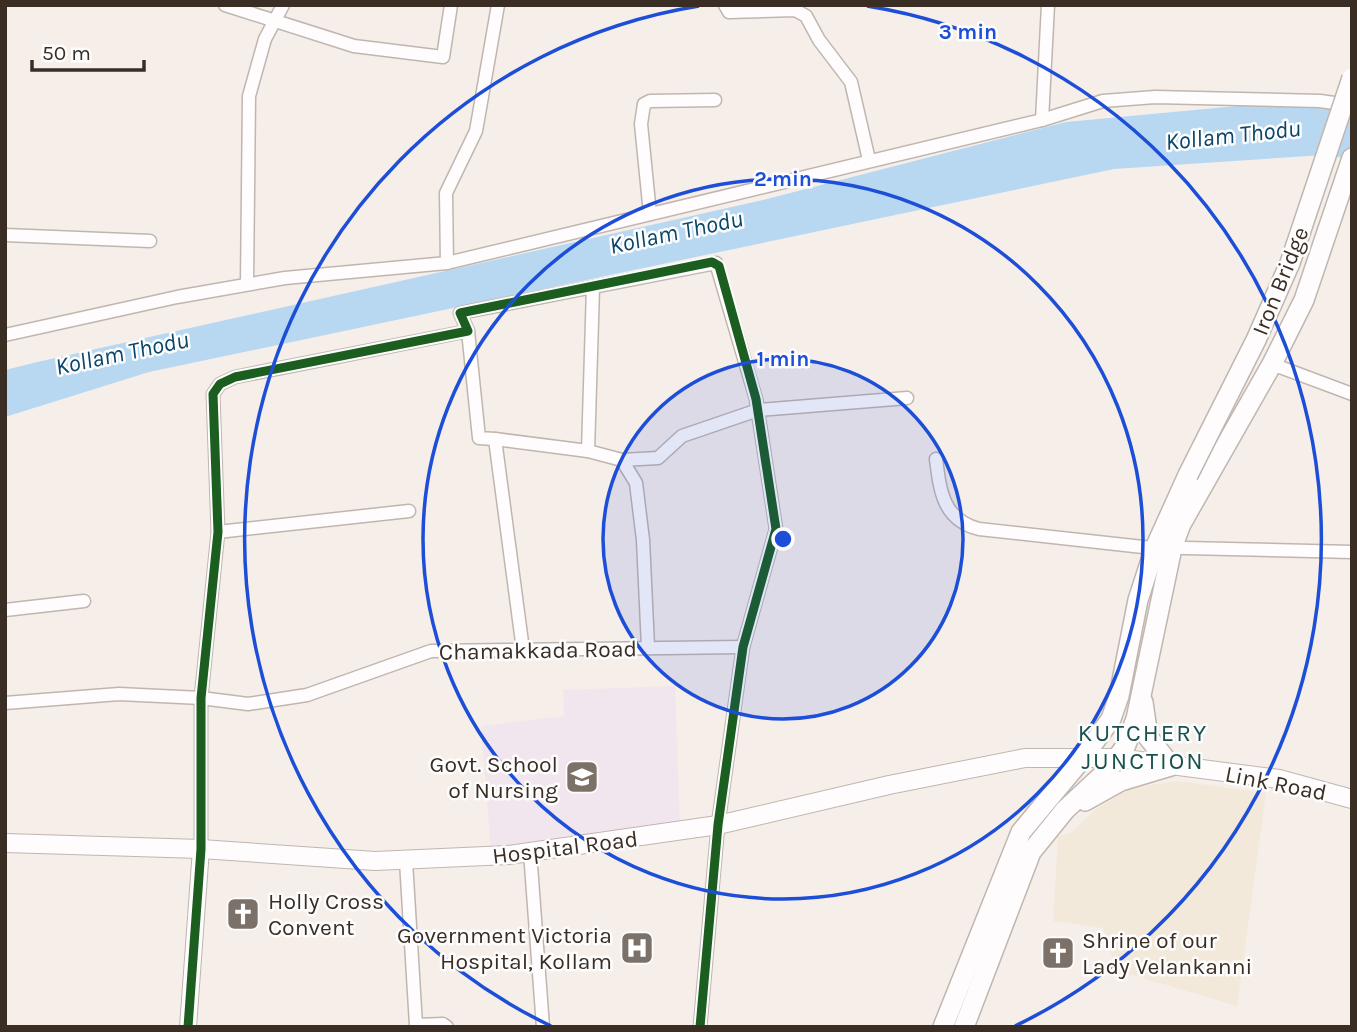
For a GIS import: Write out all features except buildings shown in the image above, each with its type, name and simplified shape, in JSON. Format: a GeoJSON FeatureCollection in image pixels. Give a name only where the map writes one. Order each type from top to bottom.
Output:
{"type":"FeatureCollection","features":[{"type":"Feature","properties":{"kind":"main road","name":"Iron Bridge"},"geometry":{"type":"LineString","coordinates":[[1163,548],[1188,475],[1256,340],[1290,263],[1352,78]]}},
{"type":"Feature","properties":{"kind":"main road","name":"Iron Bridge"},"geometry":{"type":"LineString","coordinates":[[1163,548],[1181,524],[1272,364],[1304,300],[1352,158]]}},
{"type":"Feature","properties":{"kind":"main road"},"geometry":{"type":"LineString","coordinates":[[964,1027],[1031,852],[1065,810],[1117,758],[1136,719],[1163,548]]}},
{"type":"Feature","properties":{"kind":"main road"},"geometry":{"type":"LineString","coordinates":[[943,1027],[1021,832],[1084,757],[1111,719],[1138,600],[1163,548]]}},
{"type":"Feature","properties":{"kind":"main road"},"geometry":{"type":"LineString","coordinates":[[1065,810],[1121,781],[1171,766],[1148,737],[1142,691]]}},
{"type":"Feature","properties":{"kind":"main road","name":"Hospital Road"},"geometry":{"type":"LineString","coordinates":[[5,843],[201,849],[406,861],[530,852],[718,825],[1025,758],[1117,758]]}},
{"type":"Feature","properties":{"kind":"main road","name":"Link Road"},"geometry":{"type":"LineString","coordinates":[[1117,758],[1279,779],[1352,799]]}},
{"type":"Feature","properties":{"kind":"street"},"geometry":{"type":"LineString","coordinates":[[225,5],[354,46],[443,57],[451,5]]}},
{"type":"Feature","properties":{"kind":"street"},"geometry":{"type":"LineString","coordinates":[[247,284],[249,96],[265,39],[283,5]]}},
{"type":"Feature","properties":{"kind":"street"},"geometry":{"type":"LineString","coordinates":[[447,263],[446,192],[476,131],[498,5]]}},
{"type":"Feature","properties":{"kind":"street"},"geometry":{"type":"LineString","coordinates":[[725,5],[729,12],[739,14],[795,10],[806,16],[819,40],[851,82],[869,160]]}},
{"type":"Feature","properties":{"kind":"street"},"geometry":{"type":"LineString","coordinates":[[1042,120],[1048,5]]}},
{"type":"Feature","properties":{"kind":"street"},"geometry":{"type":"LineString","coordinates":[[5,335],[247,284],[447,263],[656,216],[869,160],[1042,120],[1103,101],[1155,97],[1320,101],[1352,106]]}},
{"type":"Feature","properties":{"kind":"street"},"geometry":{"type":"LineString","coordinates":[[656,216],[641,124],[644,104],[650,101],[715,100]]}},
{"type":"Feature","properties":{"kind":"street"},"geometry":{"type":"LineString","coordinates":[[5,236],[150,241]]}},
{"type":"Feature","properties":{"kind":"street"},"geometry":{"type":"LineString","coordinates":[[700,1027],[718,825],[743,647],[776,529],[758,410],[719,266],[706,261],[593,288],[460,313],[468,331],[479,438],[588,451],[622,460],[658,458],[682,436],[758,410],[907,398]]}},
{"type":"Feature","properties":{"kind":"street"},"geometry":{"type":"LineString","coordinates":[[588,451],[593,288]]}},
{"type":"Feature","properties":{"kind":"street"},"geometry":{"type":"LineString","coordinates":[[188,1027],[201,849],[201,698],[218,532],[213,394],[219,384],[235,377],[468,331]]}},
{"type":"Feature","properties":{"kind":"street"},"geometry":{"type":"LineString","coordinates":[[1272,364],[1352,394]]}},
{"type":"Feature","properties":{"kind":"street"},"geometry":{"type":"LineString","coordinates":[[495,439],[523,650]]}},
{"type":"Feature","properties":{"kind":"street"},"geometry":{"type":"LineString","coordinates":[[936,458],[947,510],[956,521],[967,526],[1163,548],[1352,552]]}},
{"type":"Feature","properties":{"kind":"street"},"geometry":{"type":"LineString","coordinates":[[622,460],[636,483],[643,540],[648,647]]}},
{"type":"Feature","properties":{"kind":"street"},"geometry":{"type":"LineString","coordinates":[[218,532],[409,511]]}},
{"type":"Feature","properties":{"kind":"street"},"geometry":{"type":"LineString","coordinates":[[5,610],[84,601]]}},
{"type":"Feature","properties":{"kind":"street","name":"Chamakkada Road"},"geometry":{"type":"LineString","coordinates":[[5,703],[118,694],[201,698],[248,704],[307,695],[430,651],[743,647]]}},
{"type":"Feature","properties":{"kind":"street"},"geometry":{"type":"LineString","coordinates":[[530,852],[543,1027]]}},
{"type":"Feature","properties":{"kind":"street"},"geometry":{"type":"LineString","coordinates":[[406,861],[416,1025],[443,1024],[447,1027]]}},
{"type":"Feature","properties":{"kind":"shaded area","name":"Govt. School of Nursing"},"geometry":{"type":"Polygon","coordinates":[[[675,686],[680,828],[491,851],[481,726],[564,716],[563,690],[675,686]]]}},
{"type":"Feature","properties":{"kind":"shaded area"},"geometry":{"type":"Polygon","coordinates":[[[1177,781],[1266,793],[1237,1006],[1116,970],[1103,928],[1053,921],[1058,837],[1072,832],[1096,809],[1131,788],[1177,781]]]}},
{"type":"Feature","properties":{"kind":"water","name":"Kollam Thodu"},"geometry":{"type":"Polygon","coordinates":[[[1312,99],[1352,106],[1352,159],[1324,155],[1114,169],[149,372],[5,417],[5,370],[33,363],[763,200],[1066,122],[1312,99]]]}},
{"type":"Feature","properties":{"kind":"cycle path"},"geometry":{"type":"LineString","coordinates":[[188,1027],[201,849],[201,698],[218,532],[213,394],[220,384],[235,377],[468,331],[460,313],[712,262],[719,266],[756,399],[776,529],[743,647],[718,825],[700,1027]]}},
{"type":"Feature","properties":{"kind":"place","name":"Govt. School of Nursing"},"geometry":{"type":"Point","coordinates":[582,777]}},
{"type":"Feature","properties":{"kind":"place","name":"Holly Cross Convent"},"geometry":{"type":"Point","coordinates":[243,914]}},
{"type":"Feature","properties":{"kind":"place","name":"Government Victoria Hospital, Kollam"},"geometry":{"type":"Point","coordinates":[637,948]}},
{"type":"Feature","properties":{"kind":"place","name":"Shrine of our Lady Velankanni"},"geometry":{"type":"Point","coordinates":[1058,953]}},
{"type":"Feature","properties":{"kind":"district","name":"KUTCHERY JUNCTION"},"geometry":{"type":"Point","coordinates":[1143,747]}}]}
